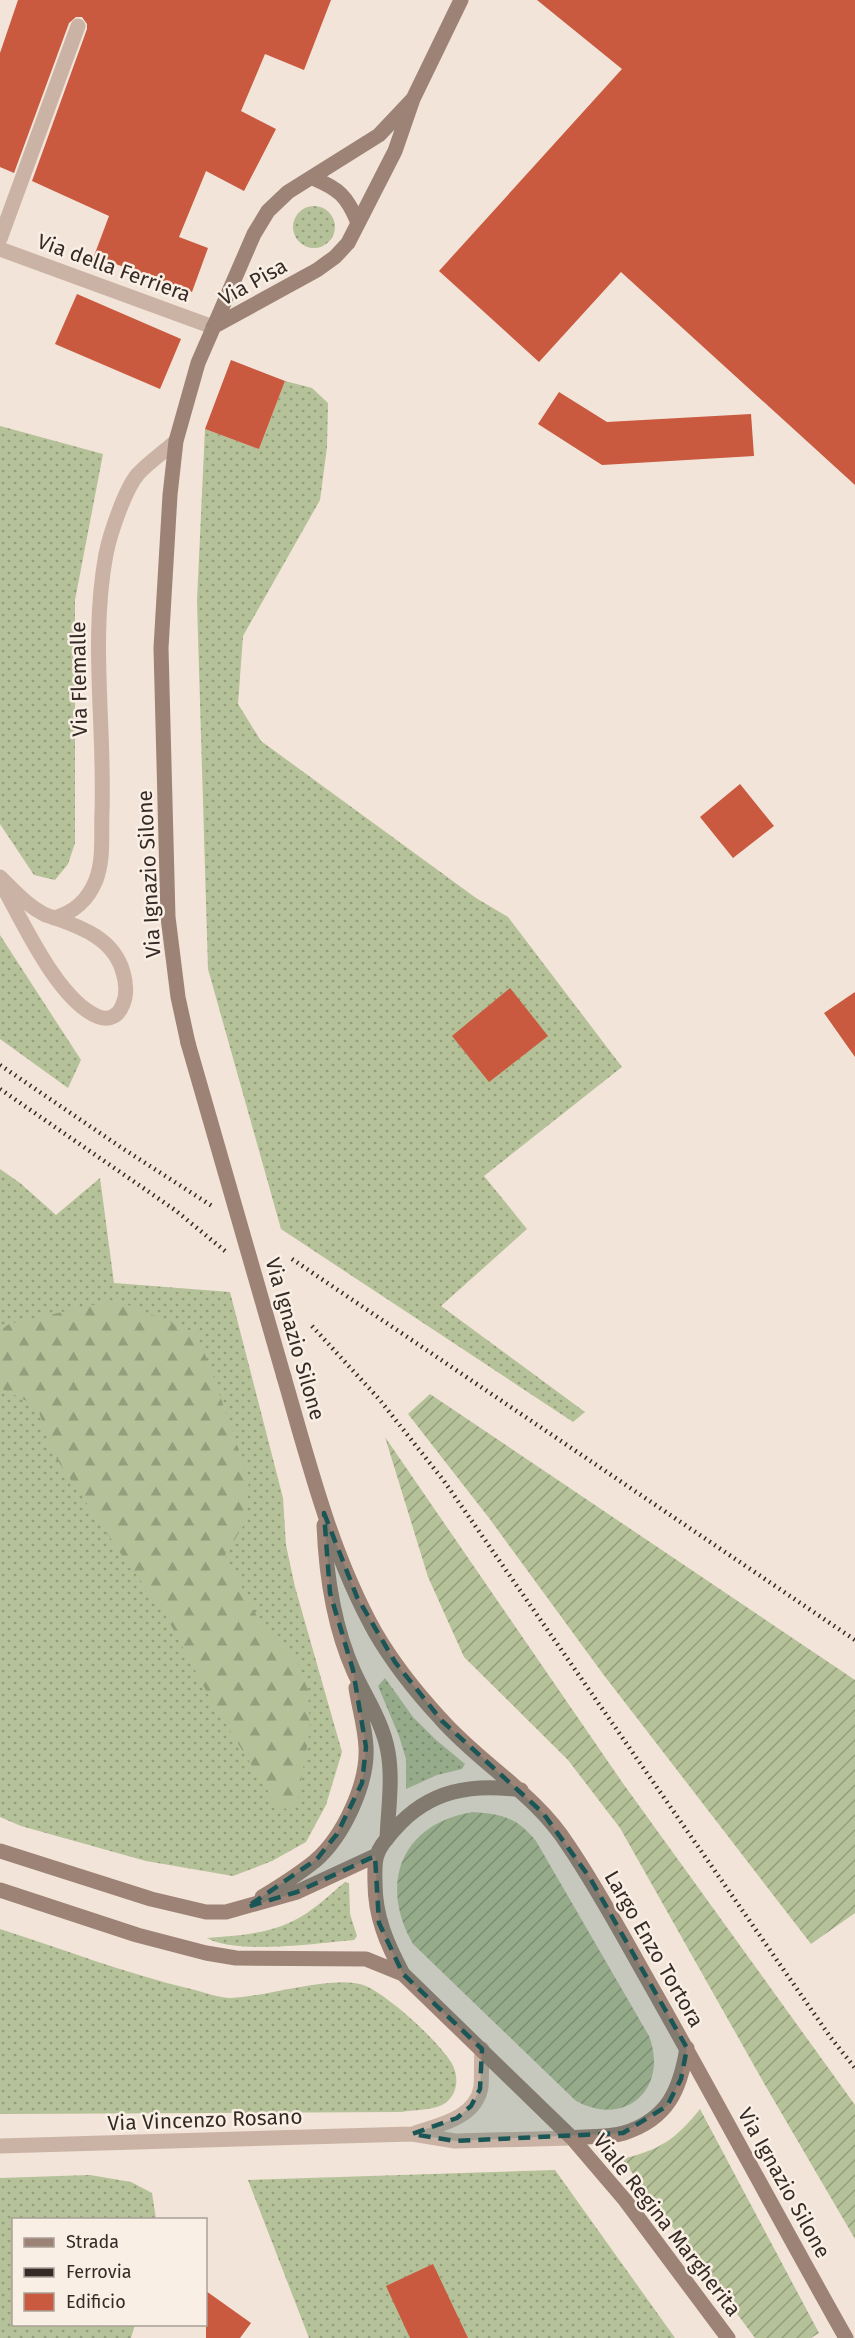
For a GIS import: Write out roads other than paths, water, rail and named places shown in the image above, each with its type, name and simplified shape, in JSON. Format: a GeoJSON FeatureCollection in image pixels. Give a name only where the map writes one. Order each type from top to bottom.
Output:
{"type":"FeatureCollection","features":[{"type":"Feature","properties":{"kind":"main road","name":"Via Pisa"},"geometry":{"type":"LineString","coordinates":[[213,327],[317,270],[335,257],[348,243],[394,151],[413,99],[461,0]]}},
{"type":"Feature","properties":{"kind":"main road","name":"Via Pisa"},"geometry":{"type":"LineString","coordinates":[[213,327],[255,234],[268,211],[288,192],[379,135],[413,99]]}},
{"type":"Feature","properties":{"kind":"main road"},"geometry":{"type":"LineString","coordinates":[[313,178],[334,187],[342,194],[351,204],[358,223]]}},
{"type":"Feature","properties":{"kind":"main road","name":"Via Ignazio Silone"},"geometry":{"type":"LineString","coordinates":[[213,327],[198,363],[176,441],[170,495],[161,648],[168,917],[178,997],[188,1043],[324,1513],[357,1597],[395,1662],[442,1721],[521,1790]]}},
{"type":"Feature","properties":{"kind":"main road","name":"Via Ignazio Silone"},"geometry":{"type":"LineString","coordinates":[[324,1513],[330,1593],[353,1670],[382,1730],[388,1753],[387,1839]]}},
{"type":"Feature","properties":{"kind":"main road"},"geometry":{"type":"LineString","coordinates":[[247,1907],[317,1859],[337,1834],[353,1806],[362,1783],[366,1747],[353,1670]]}},
{"type":"Feature","properties":{"kind":"main road"},"geometry":{"type":"LineString","coordinates":[[521,1790],[497,1787],[466,1789],[434,1797],[409,1814],[387,1839],[377,1855],[375,1898],[379,1923],[387,1945],[403,1974],[572,2138]]}},
{"type":"Feature","properties":{"kind":"main road","name":"Largo Enzo Tortora"},"geometry":{"type":"LineString","coordinates":[[521,1790],[560,1831],[590,1878],[687,2048],[681,2079],[667,2106],[646,2122],[623,2133],[572,2138]]}},
{"type":"Feature","properties":{"kind":"main road"},"geometry":{"type":"LineString","coordinates":[[0,1851],[151,1899],[206,1912],[226,1912],[297,1893],[377,1855]]}},
{"type":"Feature","properties":{"kind":"main road"},"geometry":{"type":"LineString","coordinates":[[0,1890],[137,1935],[206,1953],[236,1958],[272,1960],[366,1959],[403,1974]]}},
{"type":"Feature","properties":{"kind":"main road","name":"Via Ignazio Silone"},"geometry":{"type":"LineString","coordinates":[[687,2048],[846,2338]]}},
{"type":"Feature","properties":{"kind":"main road","name":"Viale Regina Margherita"},"geometry":{"type":"LineString","coordinates":[[572,2138],[625,2200],[728,2338]]}},
{"type":"Feature","properties":{"kind":"street"},"geometry":{"type":"LineString","coordinates":[[0,239],[78,26]]}},
{"type":"Feature","properties":{"kind":"street","name":"Via della Ferriera"},"geometry":{"type":"LineString","coordinates":[[0,249],[213,327]]}},
{"type":"Feature","properties":{"kind":"street","name":"Via Flemalle"},"geometry":{"type":"LineString","coordinates":[[54,918],[70,914],[81,904],[91,890],[100,864],[103,792],[99,609],[106,552],[119,510],[137,475],[176,441]]}},
{"type":"Feature","properties":{"kind":"street"},"geometry":{"type":"LineString","coordinates":[[0,879],[43,915],[96,935],[119,960],[124,975],[124,1001],[119,1013],[111,1018],[99,1017],[85,1009],[66,990],[49,969],[0,879]]}},
{"type":"Feature","properties":{"kind":"street","name":"Via Vincenzo Rosano"},"geometry":{"type":"LineString","coordinates":[[412,2134],[457,2118],[471,2106],[480,2090],[482,2049]]}},
{"type":"Feature","properties":{"kind":"street","name":"Via Vincenzo Rosano"},"geometry":{"type":"LineString","coordinates":[[0,2146],[412,2134],[455,2141],[572,2138]]}},
{"type":"Feature","properties":{"kind":"railway"},"geometry":{"type":"LineString","coordinates":[[0,1065],[212,1206]]}},
{"type":"Feature","properties":{"kind":"railway"},"geometry":{"type":"LineString","coordinates":[[0,1089],[175,1210],[225,1251]]}},
{"type":"Feature","properties":{"kind":"railway"},"geometry":{"type":"LineString","coordinates":[[292,1259],[855,1640]]}},
{"type":"Feature","properties":{"kind":"railway"},"geometry":{"type":"LineString","coordinates":[[312,1326],[379,1399],[444,1481],[831,2038],[855,2068]]}}]}
